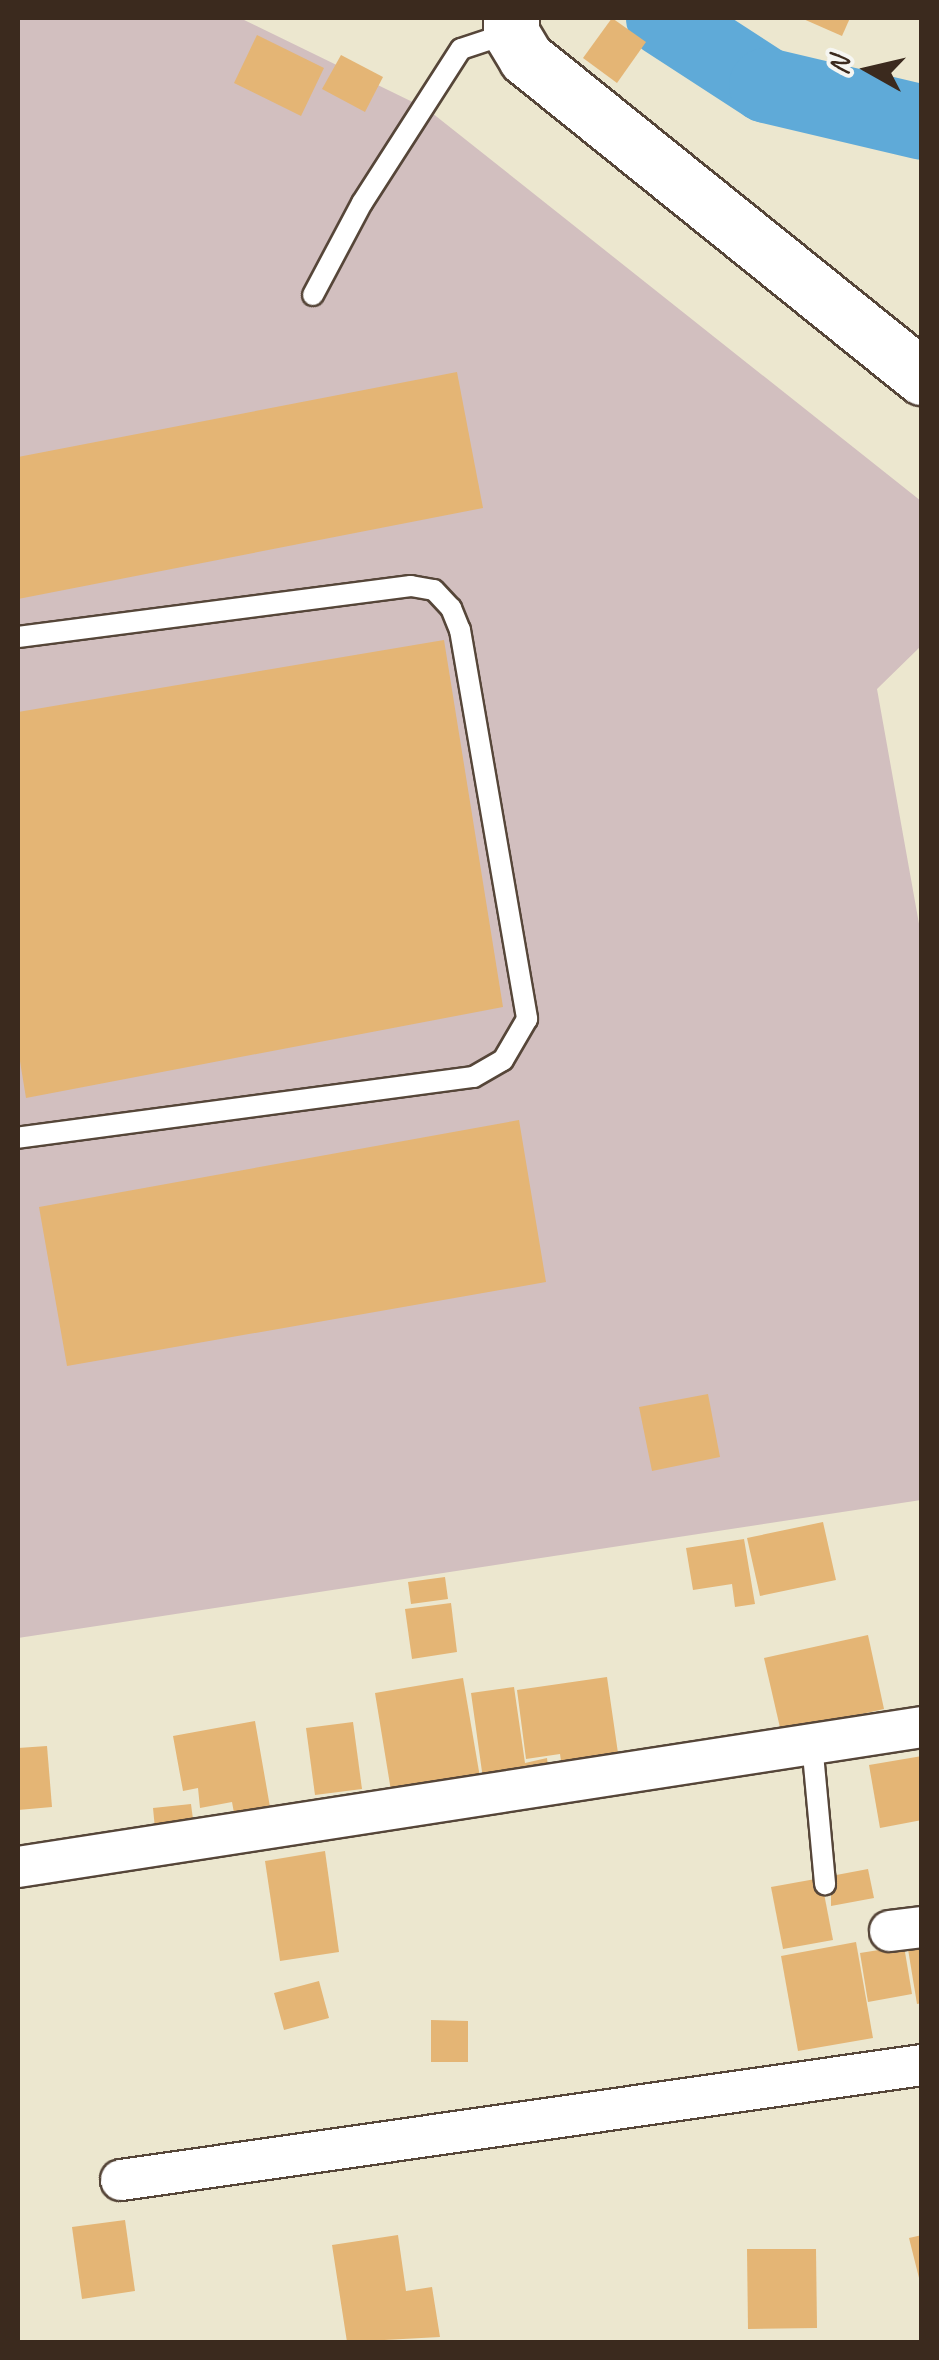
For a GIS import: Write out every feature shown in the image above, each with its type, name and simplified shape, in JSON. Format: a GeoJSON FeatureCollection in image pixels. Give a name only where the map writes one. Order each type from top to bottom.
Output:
{"type":"FeatureCollection","features":[{"type":"Feature","properties":{"kind":"street"},"geometry":{"type":"LineString","coordinates":[[511,25],[526,58],[922,377]]}},
{"type":"Feature","properties":{"kind":"street"},"geometry":{"type":"LineString","coordinates":[[18,1868],[922,1726]]}},
{"type":"Feature","properties":{"kind":"street"},"geometry":{"type":"LineString","coordinates":[[121,2180],[922,2064]]}},
{"type":"Feature","properties":{"kind":"lane"},"geometry":{"type":"LineString","coordinates":[[313,295],[362,203],[461,49],[511,25]]}},
{"type":"Feature","properties":{"kind":"lane"},"geometry":{"type":"LineString","coordinates":[[18,637],[411,586],[434,590],[451,608],[460,630],[527,1019],[504,1060],[474,1077],[18,1138]]}},
{"type":"Feature","properties":{"kind":"lane"},"geometry":{"type":"LineString","coordinates":[[812,1743],[825,1884]]}},
{"type":"Feature","properties":{"kind":"shaded area"},"geometry":{"type":"Polygon","coordinates":[[[18,18],[240,18],[427,109],[921,501],[921,646],[877,689],[921,935],[921,1500],[18,1638],[18,18]]]}},
{"type":"Feature","properties":{"kind":"building"},"geometry":{"type":"Polygon","coordinates":[[[612,18],[646,42],[617,83],[583,58],[612,18]]]}},
{"type":"Feature","properties":{"kind":"building"},"geometry":{"type":"Polygon","coordinates":[[[801,18],[850,18],[842,36],[801,18]]]}},
{"type":"Feature","properties":{"kind":"building"},"geometry":{"type":"Polygon","coordinates":[[[257,35],[324,68],[301,116],[234,83],[257,35]]]}},
{"type":"Feature","properties":{"kind":"building"},"geometry":{"type":"Polygon","coordinates":[[[341,55],[383,77],[365,112],[322,89],[341,55]]]}},
{"type":"Feature","properties":{"kind":"building"},"geometry":{"type":"Polygon","coordinates":[[[457,372],[483,508],[18,599],[18,457],[457,372]]]}},
{"type":"Feature","properties":{"kind":"building"},"geometry":{"type":"Polygon","coordinates":[[[444,640],[503,1007],[26,1098],[18,1049],[18,712],[444,640]]]}},
{"type":"Feature","properties":{"kind":"building"},"geometry":{"type":"Polygon","coordinates":[[[519,1120],[546,1282],[67,1366],[39,1207],[519,1120]]]}},
{"type":"Feature","properties":{"kind":"building"},"geometry":{"type":"Polygon","coordinates":[[[708,1394],[720,1457],[652,1471],[639,1407],[708,1394]]]}},
{"type":"Feature","properties":{"kind":"building"},"geometry":{"type":"Polygon","coordinates":[[[823,1522],[836,1580],[760,1596],[747,1538],[823,1522]]]}},
{"type":"Feature","properties":{"kind":"building"},"geometry":{"type":"Polygon","coordinates":[[[744,1539],[755,1604],[735,1607],[732,1584],[693,1590],[686,1548],[744,1539]]]}},
{"type":"Feature","properties":{"kind":"building"},"geometry":{"type":"Polygon","coordinates":[[[445,1577],[448,1599],[411,1604],[408,1582],[445,1577]]]}},
{"type":"Feature","properties":{"kind":"building"},"geometry":{"type":"Polygon","coordinates":[[[451,1603],[457,1652],[412,1659],[405,1609],[451,1603]]]}},
{"type":"Feature","properties":{"kind":"building"},"geometry":{"type":"Polygon","coordinates":[[[868,1635],[884,1709],[781,1732],[764,1658],[868,1635]]]}},
{"type":"Feature","properties":{"kind":"building"},"geometry":{"type":"Polygon","coordinates":[[[607,1677],[619,1760],[562,1768],[560,1754],[526,1759],[517,1690],[607,1677]]]}},
{"type":"Feature","properties":{"kind":"building"},"geometry":{"type":"Polygon","coordinates":[[[463,1678],[482,1789],[393,1803],[375,1693],[463,1678]]]}},
{"type":"Feature","properties":{"kind":"building"},"geometry":{"type":"Polygon","coordinates":[[[514,1687],[525,1763],[547,1758],[549,1776],[484,1786],[471,1693],[514,1687]]]}},
{"type":"Feature","properties":{"kind":"building"},"geometry":{"type":"Polygon","coordinates":[[[255,1721],[270,1807],[234,1813],[232,1802],[200,1808],[198,1788],[183,1791],[173,1736],[255,1721]]]}},
{"type":"Feature","properties":{"kind":"building"},"geometry":{"type":"Polygon","coordinates":[[[353,1722],[362,1789],[315,1795],[306,1728],[353,1722]]]}},
{"type":"Feature","properties":{"kind":"building"},"geometry":{"type":"Polygon","coordinates":[[[47,1746],[52,1807],[18,1810],[18,1748],[47,1746]]]}},
{"type":"Feature","properties":{"kind":"building"},"geometry":{"type":"Polygon","coordinates":[[[922,1756],[922,1820],[880,1828],[869,1765],[922,1756]]]}},
{"type":"Feature","properties":{"kind":"building"},"geometry":{"type":"Polygon","coordinates":[[[191,1804],[195,1835],[156,1839],[153,1808],[191,1804]]]}},
{"type":"Feature","properties":{"kind":"building"},"geometry":{"type":"Polygon","coordinates":[[[325,1851],[339,1952],[280,1961],[265,1861],[325,1851]]]}},
{"type":"Feature","properties":{"kind":"building"},"geometry":{"type":"Polygon","coordinates":[[[868,1869],[874,1898],[831,1906],[831,1876],[868,1869]]]}},
{"type":"Feature","properties":{"kind":"building"},"geometry":{"type":"Polygon","coordinates":[[[821,1878],[833,1940],[783,1949],[771,1887],[821,1878]]]}},
{"type":"Feature","properties":{"kind":"building"},"geometry":{"type":"Polygon","coordinates":[[[922,1940],[922,2003],[917,2004],[907,1943],[922,1940]]]}},
{"type":"Feature","properties":{"kind":"building"},"geometry":{"type":"Polygon","coordinates":[[[856,1942],[873,2038],[798,2051],[781,1956],[856,1942]]]}},
{"type":"Feature","properties":{"kind":"building"},"geometry":{"type":"Polygon","coordinates":[[[904,1946],[912,1994],[868,2002],[860,1953],[904,1946]]]}},
{"type":"Feature","properties":{"kind":"building"},"geometry":{"type":"Polygon","coordinates":[[[319,1981],[329,2018],[284,2030],[274,1993],[319,1981]]]}},
{"type":"Feature","properties":{"kind":"building"},"geometry":{"type":"Polygon","coordinates":[[[431,2020],[468,2021],[468,2062],[431,2062],[431,2020]]]}},
{"type":"Feature","properties":{"kind":"building"},"geometry":{"type":"Polygon","coordinates":[[[125,2220],[135,2291],[82,2299],[72,2227],[125,2220]]]}},
{"type":"Feature","properties":{"kind":"building"},"geometry":{"type":"Polygon","coordinates":[[[398,2235],[406,2291],[432,2287],[440,2337],[347,2342],[332,2245],[398,2235]]]}},
{"type":"Feature","properties":{"kind":"building"},"geometry":{"type":"Polygon","coordinates":[[[922,2235],[922,2282],[920,2282],[909,2238],[922,2235]]]}},
{"type":"Feature","properties":{"kind":"building"},"geometry":{"type":"Polygon","coordinates":[[[747,2249],[816,2249],[817,2328],[748,2329],[747,2249]]]}},
{"type":"Feature","properties":{"kind":"waterway"},"geometry":{"type":"LineString","coordinates":[[663,18],[766,85],[922,122]]}}]}
